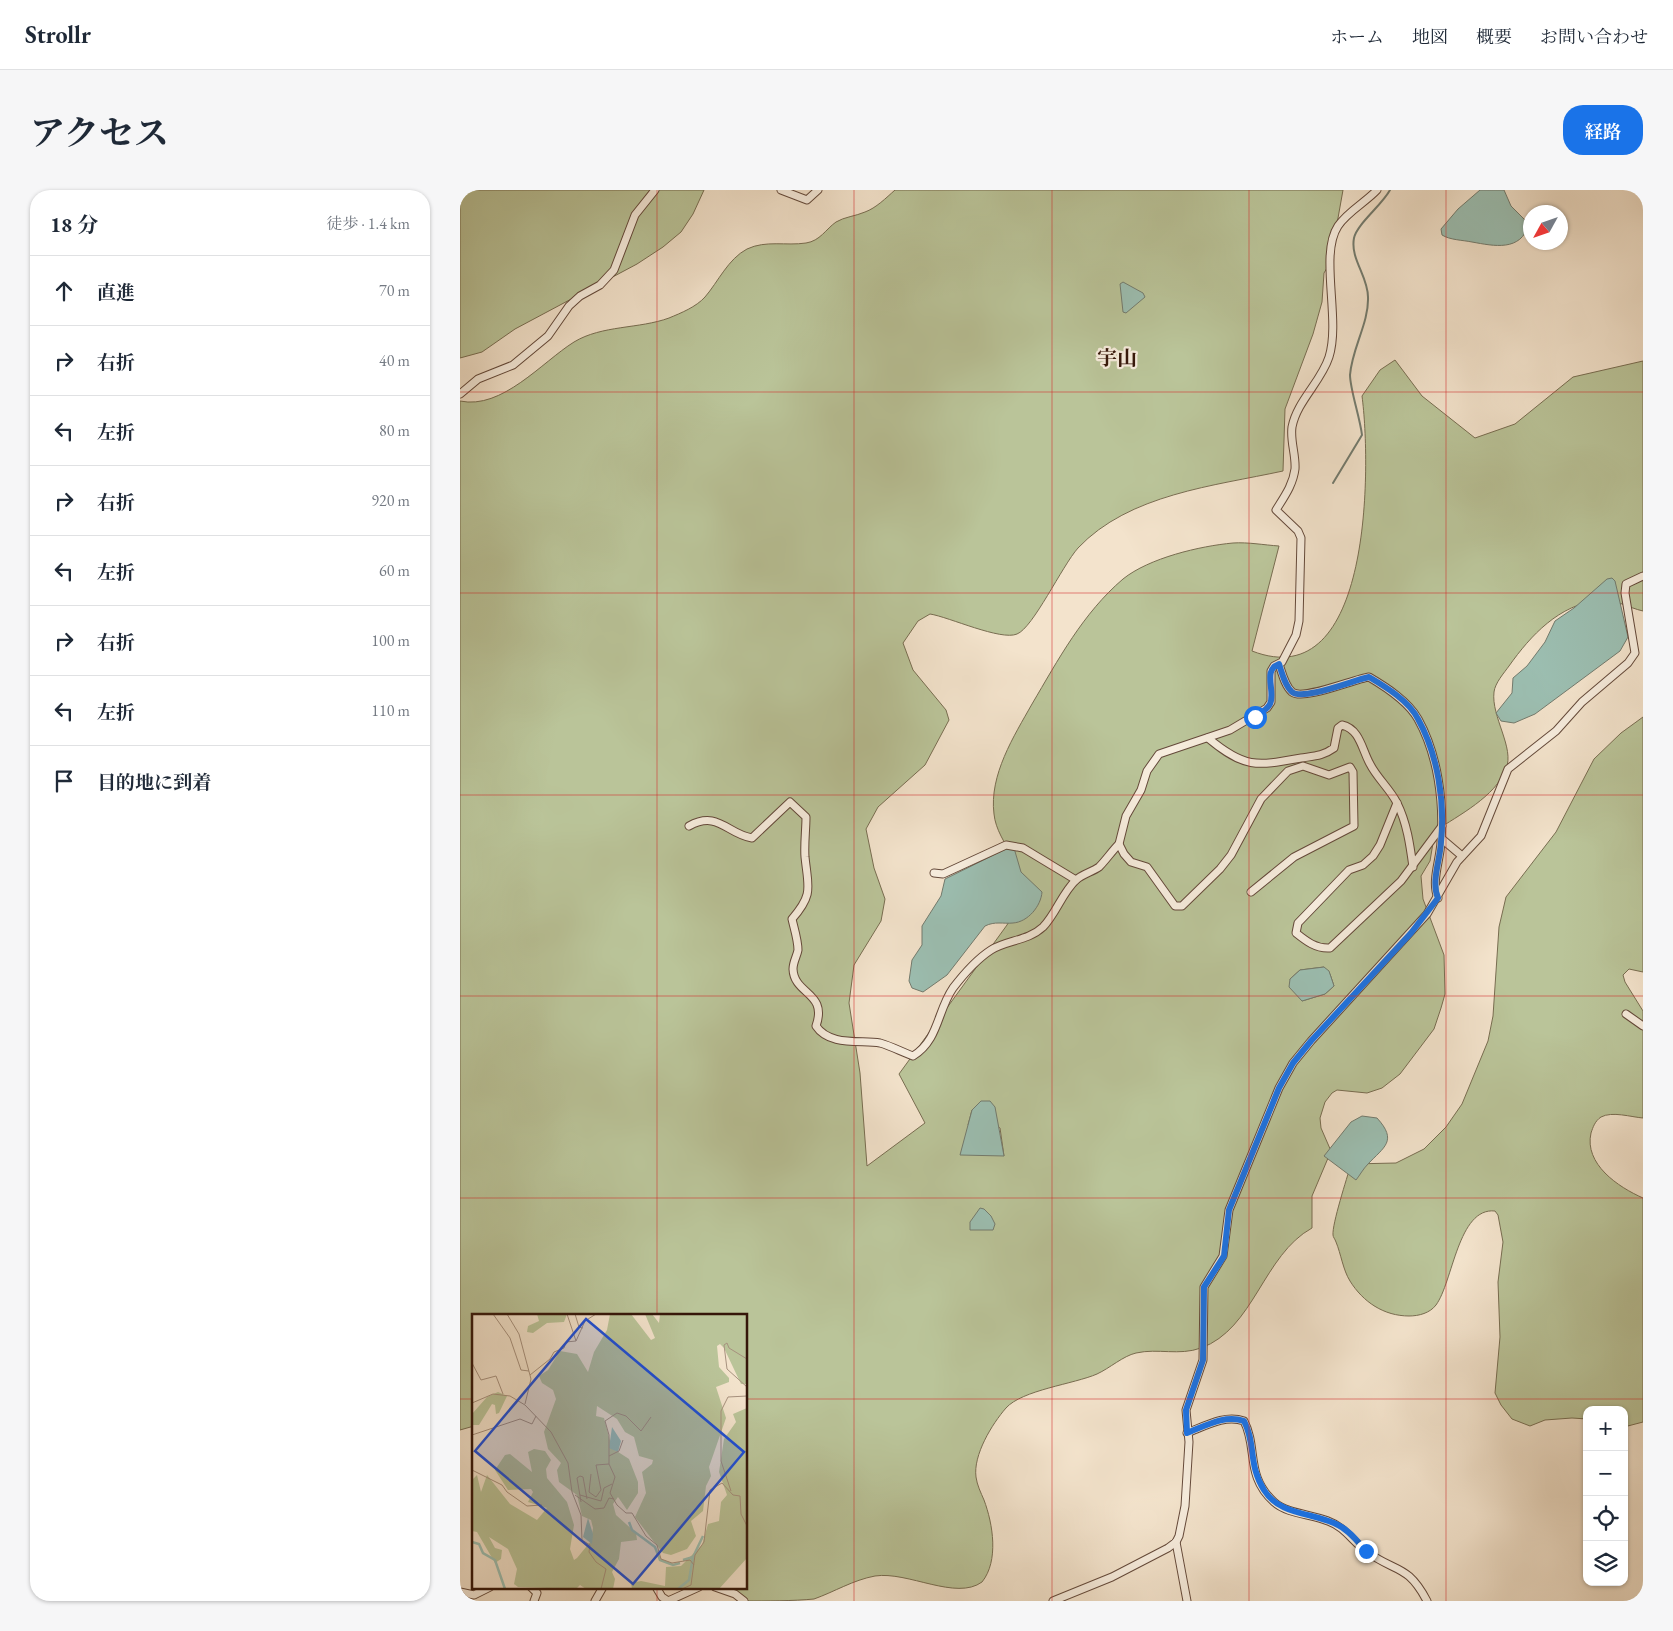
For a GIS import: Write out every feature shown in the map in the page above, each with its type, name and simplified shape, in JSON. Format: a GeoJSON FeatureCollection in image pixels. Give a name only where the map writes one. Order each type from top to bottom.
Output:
{"type":"FeatureCollection","features":[{"type":"Feature","properties":{"kind":"street"},"geometry":{"type":"LineString","coordinates":[[460,394],[478,379],[513,365],[548,336],[569,306],[580,296],[600,285],[614,270],[635,215],[655,190]]}},
{"type":"Feature","properties":{"kind":"street"},"geometry":{"type":"LineString","coordinates":[[781,190],[808,200],[818,190]]}},
{"type":"Feature","properties":{"kind":"street"},"geometry":{"type":"LineString","coordinates":[[1251,892],[1294,857],[1354,826],[1353,772],[1350,767],[1329,774],[1303,766],[1288,771],[1277,780],[1260,799],[1231,855],[1220,869],[1182,906],[1175,906],[1147,868],[1131,862],[1124,854],[1119,844],[1120,835],[1131,803],[1140,790],[1147,771],[1159,754],[1230,730],[1267,708],[1271,702],[1271,671],[1274,666],[1286,657],[1296,635],[1299,621],[1301,538],[1298,531],[1276,510],[1292,483],[1295,468],[1292,429],[1302,404],[1322,373],[1334,337],[1331,287],[1333,238],[1342,221],[1378,190]]}},
{"type":"Feature","properties":{"kind":"street"},"geometry":{"type":"LineString","coordinates":[[1187,1601],[1176,1542],[1185,1506],[1186,1410],[1203,1360],[1204,1287],[1224,1256],[1229,1210],[1279,1088],[1293,1063],[1311,1041],[1411,933],[1438,898],[1462,856],[1481,836],[1508,769],[1556,731],[1582,702],[1628,663],[1635,653],[1625,593],[1626,584],[1643,576]]}},
{"type":"Feature","properties":{"kind":"street"},"geometry":{"type":"LineString","coordinates":[[1279,664],[1292,692],[1297,695],[1322,691],[1355,679],[1369,677],[1394,693],[1418,718],[1436,770],[1439,785],[1442,839],[1440,862],[1434,882],[1438,898]]}},
{"type":"Feature","properties":{"kind":"street"},"geometry":{"type":"LineString","coordinates":[[1208,738],[1253,765],[1269,764],[1325,754],[1334,748],[1338,728],[1342,725],[1348,726],[1359,739],[1370,764],[1397,803],[1410,843],[1413,867]]}},
{"type":"Feature","properties":{"kind":"street"},"geometry":{"type":"LineString","coordinates":[[689,826],[699,820],[708,820],[752,838],[790,802],[806,817],[805,855],[810,882],[808,898],[792,919],[798,948],[793,969],[799,982],[818,1003],[820,1015],[816,1026],[828,1036],[844,1041],[880,1044],[913,1056],[922,1050],[937,1029],[943,1005],[968,972],[990,950],[1028,937],[1042,928],[1076,880],[1100,866],[1119,844]]}},
{"type":"Feature","properties":{"kind":"street"},"geometry":{"type":"LineString","coordinates":[[1397,803],[1380,845],[1373,856],[1363,865],[1349,870],[1298,923],[1296,933],[1308,942],[1321,949],[1330,948],[1413,867],[1442,826]]}},
{"type":"Feature","properties":{"kind":"street"},"geometry":{"type":"LineString","coordinates":[[1442,839],[1462,856]]}},
{"type":"Feature","properties":{"kind":"street"},"geometry":{"type":"LineString","coordinates":[[934,873],[944,874],[1006,845],[1023,848],[1076,880]]}},
{"type":"Feature","properties":{"kind":"street"},"geometry":{"type":"LineString","coordinates":[[1626,1014],[1643,1026]]}},
{"type":"Feature","properties":{"kind":"street"},"geometry":{"type":"LineString","coordinates":[[1187,1433],[1222,1420],[1236,1418],[1244,1421],[1249,1434],[1251,1458],[1256,1475],[1274,1503],[1340,1525],[1366,1551],[1408,1573],[1427,1601]]}},
{"type":"Feature","properties":{"kind":"street"},"geometry":{"type":"LineString","coordinates":[[1052,1601],[1112,1577],[1176,1542]]}},
{"type":"Feature","properties":{"kind":"street"},"geometry":{"type":"LineString","coordinates":[[460,1592],[474,1595],[488,1588]]}},
{"type":"Feature","properties":{"kind":"street"},"geometry":{"type":"LineString","coordinates":[[532,1588],[538,1593],[534,1601]]}},
{"type":"Feature","properties":{"kind":"street"},"geometry":{"type":"LineString","coordinates":[[595,1601],[602,1588]]}},
{"type":"Feature","properties":{"kind":"street"},"geometry":{"type":"LineString","coordinates":[[657,1588],[662,1597],[668,1601],[697,1588]]}},
{"type":"Feature","properties":{"kind":"street"},"geometry":{"type":"LineString","coordinates":[[718,1588],[735,1594],[744,1601]]}},
{"type":"Feature","properties":{"kind":"shaded area"},"geometry":{"type":"Polygon","coordinates":[[[460,190],[704,190],[693,214],[681,232],[663,247],[637,264],[515,329],[482,352],[460,358],[460,190]]]}},
{"type":"Feature","properties":{"kind":"shaded area"},"geometry":{"type":"Polygon","coordinates":[[[895,190],[1343,190],[1330,263],[1324,273],[1322,302],[1313,334],[1285,409],[1283,471],[1174,495],[1122,515],[1099,530],[1078,548],[1031,621],[1017,634],[1009,635],[987,632],[930,614],[918,621],[903,643],[913,670],[946,710],[949,720],[925,765],[878,807],[866,829],[874,868],[885,899],[881,921],[854,965],[849,1003],[860,1073],[867,1166],[925,1123],[899,1074],[1007,925],[1020,902],[1022,890],[1018,867],[996,825],[993,799],[995,785],[1004,756],[1032,704],[1072,638],[1109,592],[1123,579],[1147,565],[1191,550],[1233,543],[1250,543],[1279,546],[1252,651],[1292,656],[1321,641],[1342,609],[1356,567],[1363,519],[1366,471],[1362,396],[1380,370],[1395,360],[1422,396],[1475,438],[1515,424],[1573,377],[1643,361],[1643,611],[1604,600],[1585,603],[1571,608],[1547,623],[1527,643],[1498,682],[1494,692],[1494,702],[1508,752],[1506,769],[1501,779],[1485,797],[1435,831],[1430,861],[1421,876],[1423,899],[1444,955],[1445,994],[1434,1029],[1400,1074],[1382,1088],[1367,1093],[1337,1090],[1325,1102],[1320,1118],[1321,1128],[1331,1151],[1312,1196],[1312,1228],[1295,1240],[1281,1255],[1234,1325],[1219,1338],[1201,1348],[1177,1352],[1152,1351],[1136,1353],[1097,1374],[1024,1396],[1006,1408],[995,1422],[977,1459],[977,1483],[990,1520],[993,1542],[991,1564],[982,1582],[971,1587],[959,1588],[888,1576],[875,1576],[851,1583],[814,1599],[745,1601],[733,1588],[748,1588],[748,1314],[472,1314],[472,1427],[460,1430],[460,401],[476,402],[506,392],[574,342],[585,337],[608,330],[669,318],[683,312],[705,297],[734,259],[747,249],[761,245],[811,242],[836,222],[869,210],[895,190]],[[1324,967],[1300,970],[1290,979],[1302,1001],[1325,994],[1334,986],[1330,974],[1324,967]],[[972,1110],[968,1125],[1004,1156],[1000,1128],[972,1110]]]}},
{"type":"Feature","properties":{"kind":"shaded area"},"geometry":{"type":"Polygon","coordinates":[[[1480,190],[1504,190],[1511,206],[1523,218],[1523,235],[1513,243],[1506,245],[1489,245],[1456,240],[1442,235],[1441,229],[1458,209],[1480,190]]]}},
{"type":"Feature","properties":{"kind":"shaded area"},"geometry":{"type":"Polygon","coordinates":[[[1123,282],[1143,293],[1145,297],[1126,313],[1123,312],[1120,284],[1123,282]]]}},
{"type":"Feature","properties":{"kind":"shaded area"},"geometry":{"type":"Polygon","coordinates":[[[1612,578],[1615,581],[1628,637],[1620,651],[1535,714],[1514,723],[1501,721],[1496,713],[1512,693],[1513,678],[1527,666],[1545,642],[1555,621],[1574,608],[1607,579],[1612,578]]]}},
{"type":"Feature","properties":{"kind":"shaded area"},"geometry":{"type":"Polygon","coordinates":[[[1643,717],[1643,972],[1629,969],[1623,975],[1625,982],[1643,1011],[1643,1118],[1616,1114],[1605,1115],[1596,1122],[1591,1133],[1590,1144],[1593,1155],[1605,1173],[1623,1188],[1643,1198],[1643,1422],[1628,1426],[1628,1406],[1583,1406],[1583,1419],[1545,1420],[1530,1426],[1512,1419],[1501,1405],[1495,1393],[1500,1337],[1498,1282],[1503,1242],[1498,1215],[1495,1211],[1483,1213],[1473,1221],[1465,1233],[1442,1294],[1434,1308],[1420,1315],[1413,1316],[1400,1315],[1383,1310],[1368,1301],[1355,1289],[1346,1272],[1333,1236],[1333,1229],[1351,1164],[1396,1163],[1424,1149],[1446,1127],[1462,1104],[1488,1041],[1493,1016],[1499,927],[1506,897],[1556,832],[1594,759],[1621,733],[1643,717]]]}},
{"type":"Feature","properties":{"kind":"shaded area"},"geometry":{"type":"Polygon","coordinates":[[[1010,847],[1014,848],[1021,872],[1042,892],[1036,908],[1029,916],[1019,922],[996,923],[985,926],[947,975],[923,992],[912,988],[909,981],[912,960],[922,945],[922,926],[941,896],[945,879],[1010,847]]]}},
{"type":"Feature","properties":{"kind":"shaded area"},"geometry":{"type":"Polygon","coordinates":[[[1324,967],[1329,971],[1334,986],[1325,994],[1302,1001],[1289,987],[1290,979],[1300,970],[1324,967]]]}},
{"type":"Feature","properties":{"kind":"shaded area"},"geometry":{"type":"Polygon","coordinates":[[[981,1101],[990,1101],[995,1107],[1004,1156],[960,1155],[972,1110],[981,1101]]]}},
{"type":"Feature","properties":{"kind":"shaded area"},"geometry":{"type":"Polygon","coordinates":[[[1362,1116],[1377,1118],[1387,1132],[1388,1138],[1383,1148],[1356,1180],[1324,1156],[1351,1122],[1362,1116]]]}},
{"type":"Feature","properties":{"kind":"shaded area"},"geometry":{"type":"Polygon","coordinates":[[[980,1208],[984,1209],[991,1216],[995,1224],[993,1230],[970,1230],[970,1222],[980,1208]]]}},
{"type":"Feature","properties":{"kind":"waterway"},"geometry":{"type":"LineString","coordinates":[[1333,483],[1362,435],[1350,375],[1351,365],[1366,316],[1368,297],[1365,282],[1354,253],[1354,238],[1360,227],[1390,190]]}},
{"type":"Feature","properties":{"kind":"district","name":"宇山"},"geometry":{"type":"Point","coordinates":[1117,358]}},
{"type":"Feature","properties":{"kind":"route"},"geometry":{"type":"LineString","coordinates":[[1255,717],[1267,708],[1271,702],[1271,671],[1274,666],[1279,664],[1283,677],[1292,692],[1297,695],[1322,691],[1355,679],[1369,677],[1394,693],[1418,718],[1427,740],[1439,785],[1442,826],[1440,862],[1434,882],[1438,898],[1411,933],[1311,1041],[1293,1063],[1279,1088],[1229,1210],[1226,1223],[1224,1256],[1204,1287],[1205,1343],[1203,1360],[1186,1410],[1187,1433],[1212,1422],[1236,1418],[1244,1421],[1248,1429],[1251,1458],[1256,1475],[1274,1503],[1340,1525],[1366,1551]]}}]}
